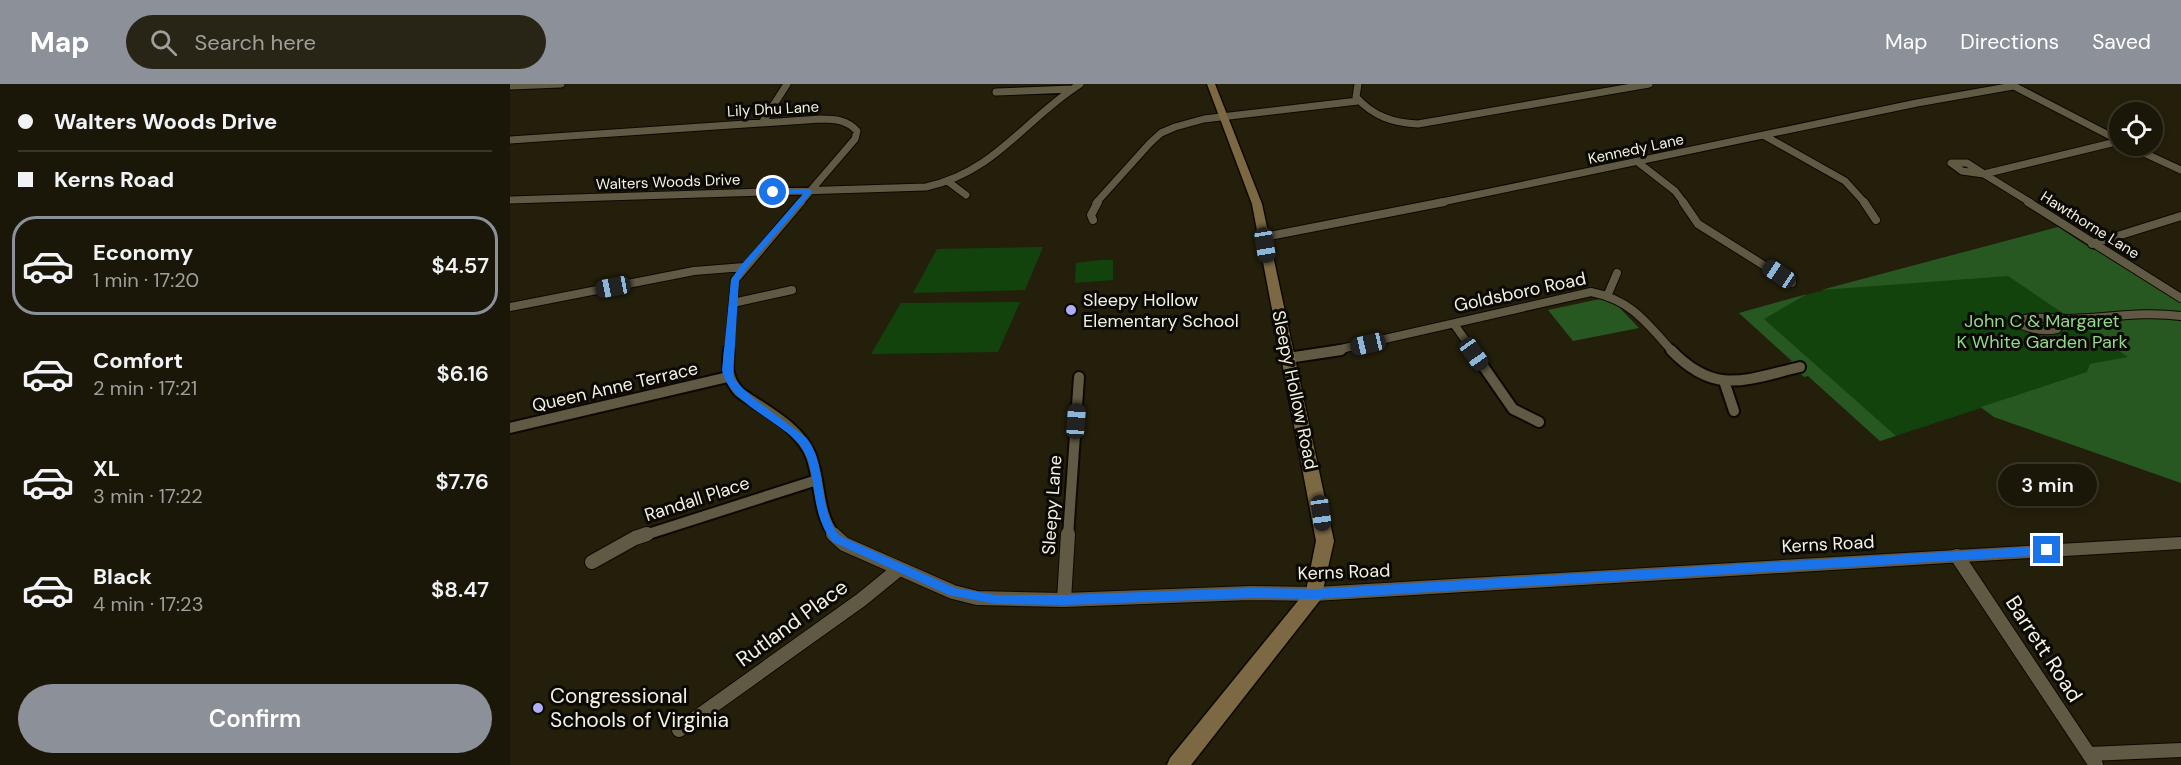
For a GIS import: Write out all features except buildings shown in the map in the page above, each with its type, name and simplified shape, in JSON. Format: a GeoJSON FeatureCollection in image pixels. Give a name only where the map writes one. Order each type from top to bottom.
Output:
{"type":"FeatureCollection","features":[{"type":"Feature","properties":{"kind":"main road","name":"Sleepy Hollow Road"},"geometry":{"type":"LineString","coordinates":[[1178,765],[1315,594],[1325,541],[1257,204],[1211,84]]}},
{"type":"Feature","properties":{"kind":"street"},"geometry":{"type":"LineString","coordinates":[[510,86],[561,84]]}},
{"type":"Feature","properties":{"kind":"street"},"geometry":{"type":"LineString","coordinates":[[762,123],[787,84]]}},
{"type":"Feature","properties":{"kind":"street","name":"Walters Woods Drive"},"geometry":{"type":"LineString","coordinates":[[510,200],[926,187],[950,183],[974,171],[1080,84]]}},
{"type":"Feature","properties":{"kind":"street"},"geometry":{"type":"LineString","coordinates":[[1358,84],[1356,91],[1358,101]]}},
{"type":"Feature","properties":{"kind":"street"},"geometry":{"type":"LineString","coordinates":[[1093,220],[1091,215],[1095,205],[1155,138],[1186,123],[1224,116],[1358,101],[1385,119],[1418,124],[1649,84]]}},
{"type":"Feature","properties":{"kind":"street"},"geometry":{"type":"LineString","coordinates":[[2012,85],[2109,135]]}},
{"type":"Feature","properties":{"kind":"street","name":"Kennedy Lane"},"geometry":{"type":"LineString","coordinates":[[1264,237],[1639,163],[1959,94],[2012,85]]}},
{"type":"Feature","properties":{"kind":"street"},"geometry":{"type":"LineString","coordinates":[[996,93],[1072,89]]}},
{"type":"Feature","properties":{"kind":"street","name":"Lily Dhu Lane"},"geometry":{"type":"LineString","coordinates":[[510,140],[828,119],[854,127],[857,131],[855,139],[744,267]]}},
{"type":"Feature","properties":{"kind":"street"},"geometry":{"type":"LineString","coordinates":[[1765,136],[1845,181],[1859,194],[1876,220]]}},
{"type":"Feature","properties":{"kind":"street","name":"Hawthorne Lane"},"geometry":{"type":"LineString","coordinates":[[2109,144],[1984,174],[2181,298]]}},
{"type":"Feature","properties":{"kind":"street"},"geometry":{"type":"LineString","coordinates":[[2151,156],[2181,170]]}},
{"type":"Feature","properties":{"kind":"street"},"geometry":{"type":"LineString","coordinates":[[1639,163],[1675,191],[1698,224],[1792,283]]}},
{"type":"Feature","properties":{"kind":"street"},"geometry":{"type":"LineString","coordinates":[[950,183],[966,195]]}},
{"type":"Feature","properties":{"kind":"street"},"geometry":{"type":"LineString","coordinates":[[2092,244],[2181,216]]}},
{"type":"Feature","properties":{"kind":"street"},"geometry":{"type":"LineString","coordinates":[[728,377],[735,280],[744,267]]}},
{"type":"Feature","properties":{"kind":"street"},"geometry":{"type":"LineString","coordinates":[[510,307],[694,271],[744,267]]}},
{"type":"Feature","properties":{"kind":"street"},"geometry":{"type":"LineString","coordinates":[[1608,294],[1617,273]]}},
{"type":"Feature","properties":{"kind":"street"},"geometry":{"type":"LineString","coordinates":[[733,303],[792,290]]}},
{"type":"Feature","properties":{"kind":"street","name":"Goldsboro Road"},"geometry":{"type":"LineString","coordinates":[[1288,358],[1347,349],[1581,293],[1608,294],[1625,301],[1694,371],[1712,379],[1734,381],[1800,367]]}},
{"type":"Feature","properties":{"kind":"street"},"geometry":{"type":"LineString","coordinates":[[2056,319],[2133,315],[2181,316]]}},
{"type":"Feature","properties":{"kind":"street"},"geometry":{"type":"LineString","coordinates":[[1454,324],[1513,409],[1539,422]]}},
{"type":"Feature","properties":{"kind":"street","name":"Queen Anne Terrace"},"geometry":{"type":"LineString","coordinates":[[510,428],[728,377]]}},
{"type":"Feature","properties":{"kind":"street","name":"Kerns Road"},"geometry":{"type":"LineString","coordinates":[[728,377],[739,392],[803,441],[817,480],[824,517],[829,530],[837,539],[953,592],[977,598],[1064,600],[1250,593],[1315,594],[2181,543]]}},
{"type":"Feature","properties":{"kind":"street","name":"Sleepy Lane"},"geometry":{"type":"LineString","coordinates":[[1064,600],[1079,377]]}},
{"type":"Feature","properties":{"kind":"street"},"geometry":{"type":"LineString","coordinates":[[1724,381],[1734,411]]}},
{"type":"Feature","properties":{"kind":"street","name":"Randall Place"},"geometry":{"type":"LineString","coordinates":[[592,562],[635,538],[817,480]]}},
{"type":"Feature","properties":{"kind":"street","name":"Barrett Road"},"geometry":{"type":"LineString","coordinates":[[1957,556],[2092,760]]}},
{"type":"Feature","properties":{"kind":"street","name":"Rutland Place"},"geometry":{"type":"LineString","coordinates":[[679,730],[861,600],[899,569]]}},
{"type":"Feature","properties":{"kind":"street"},"geometry":{"type":"LineString","coordinates":[[2092,760],[2181,750]]}},
{"type":"Feature","properties":{"kind":"green space","name":"John C & Margaret K White Garden Park"},"geometry":{"type":"Polygon","coordinates":[[[2058,227],[2093,250],[2102,247],[2181,299],[2181,483],[1994,417],[1981,408],[1880,441],[1739,313],[2058,227]]]}},
{"type":"Feature","properties":{"kind":"green space"},"geometry":{"type":"Polygon","coordinates":[[[2058,227],[2093,250],[2102,247],[2181,298],[2181,483],[1994,417],[1981,407],[2087,372],[2090,364],[2128,357],[2008,276],[1821,290],[2058,227]]]}},
{"type":"Feature","properties":{"kind":"green space"},"geometry":{"type":"Polygon","coordinates":[[[1043,247],[1025,290],[913,293],[937,249],[1043,247]]]}},
{"type":"Feature","properties":{"kind":"green space"},"geometry":{"type":"Polygon","coordinates":[[[1113,260],[1113,280],[1075,283],[1076,263],[1113,260]]]}},
{"type":"Feature","properties":{"kind":"green space"},"geometry":{"type":"Polygon","coordinates":[[[1807,294],[1764,319],[1896,436],[1880,441],[1808,376],[1804,377],[1789,362],[1792,361],[1739,313],[1807,294]]]}},
{"type":"Feature","properties":{"kind":"green space"},"geometry":{"type":"Polygon","coordinates":[[[1600,299],[1615,303],[1639,328],[1573,341],[1548,310],[1600,299]]]}},
{"type":"Feature","properties":{"kind":"green space"},"geometry":{"type":"Polygon","coordinates":[[[1020,302],[998,352],[871,354],[901,303],[1020,302]]]}},
{"type":"Feature","properties":{"kind":"place","name":"Sleepy Hollow Elementary School"},"geometry":{"type":"Point","coordinates":[1071,310]}},
{"type":"Feature","properties":{"kind":"place","name":"Congressional Schools of Virginia"},"geometry":{"type":"Point","coordinates":[538,708]}},
{"type":"Feature","properties":{"kind":"route"},"geometry":{"type":"LineString","coordinates":[[773,192],[810,191],[788,214],[735,280],[728,377],[739,392],[803,441],[813,465],[824,517],[829,530],[837,539],[861,552],[953,592],[996,600],[1064,600],[1250,593],[1315,594],[2047,550]]}}]}
